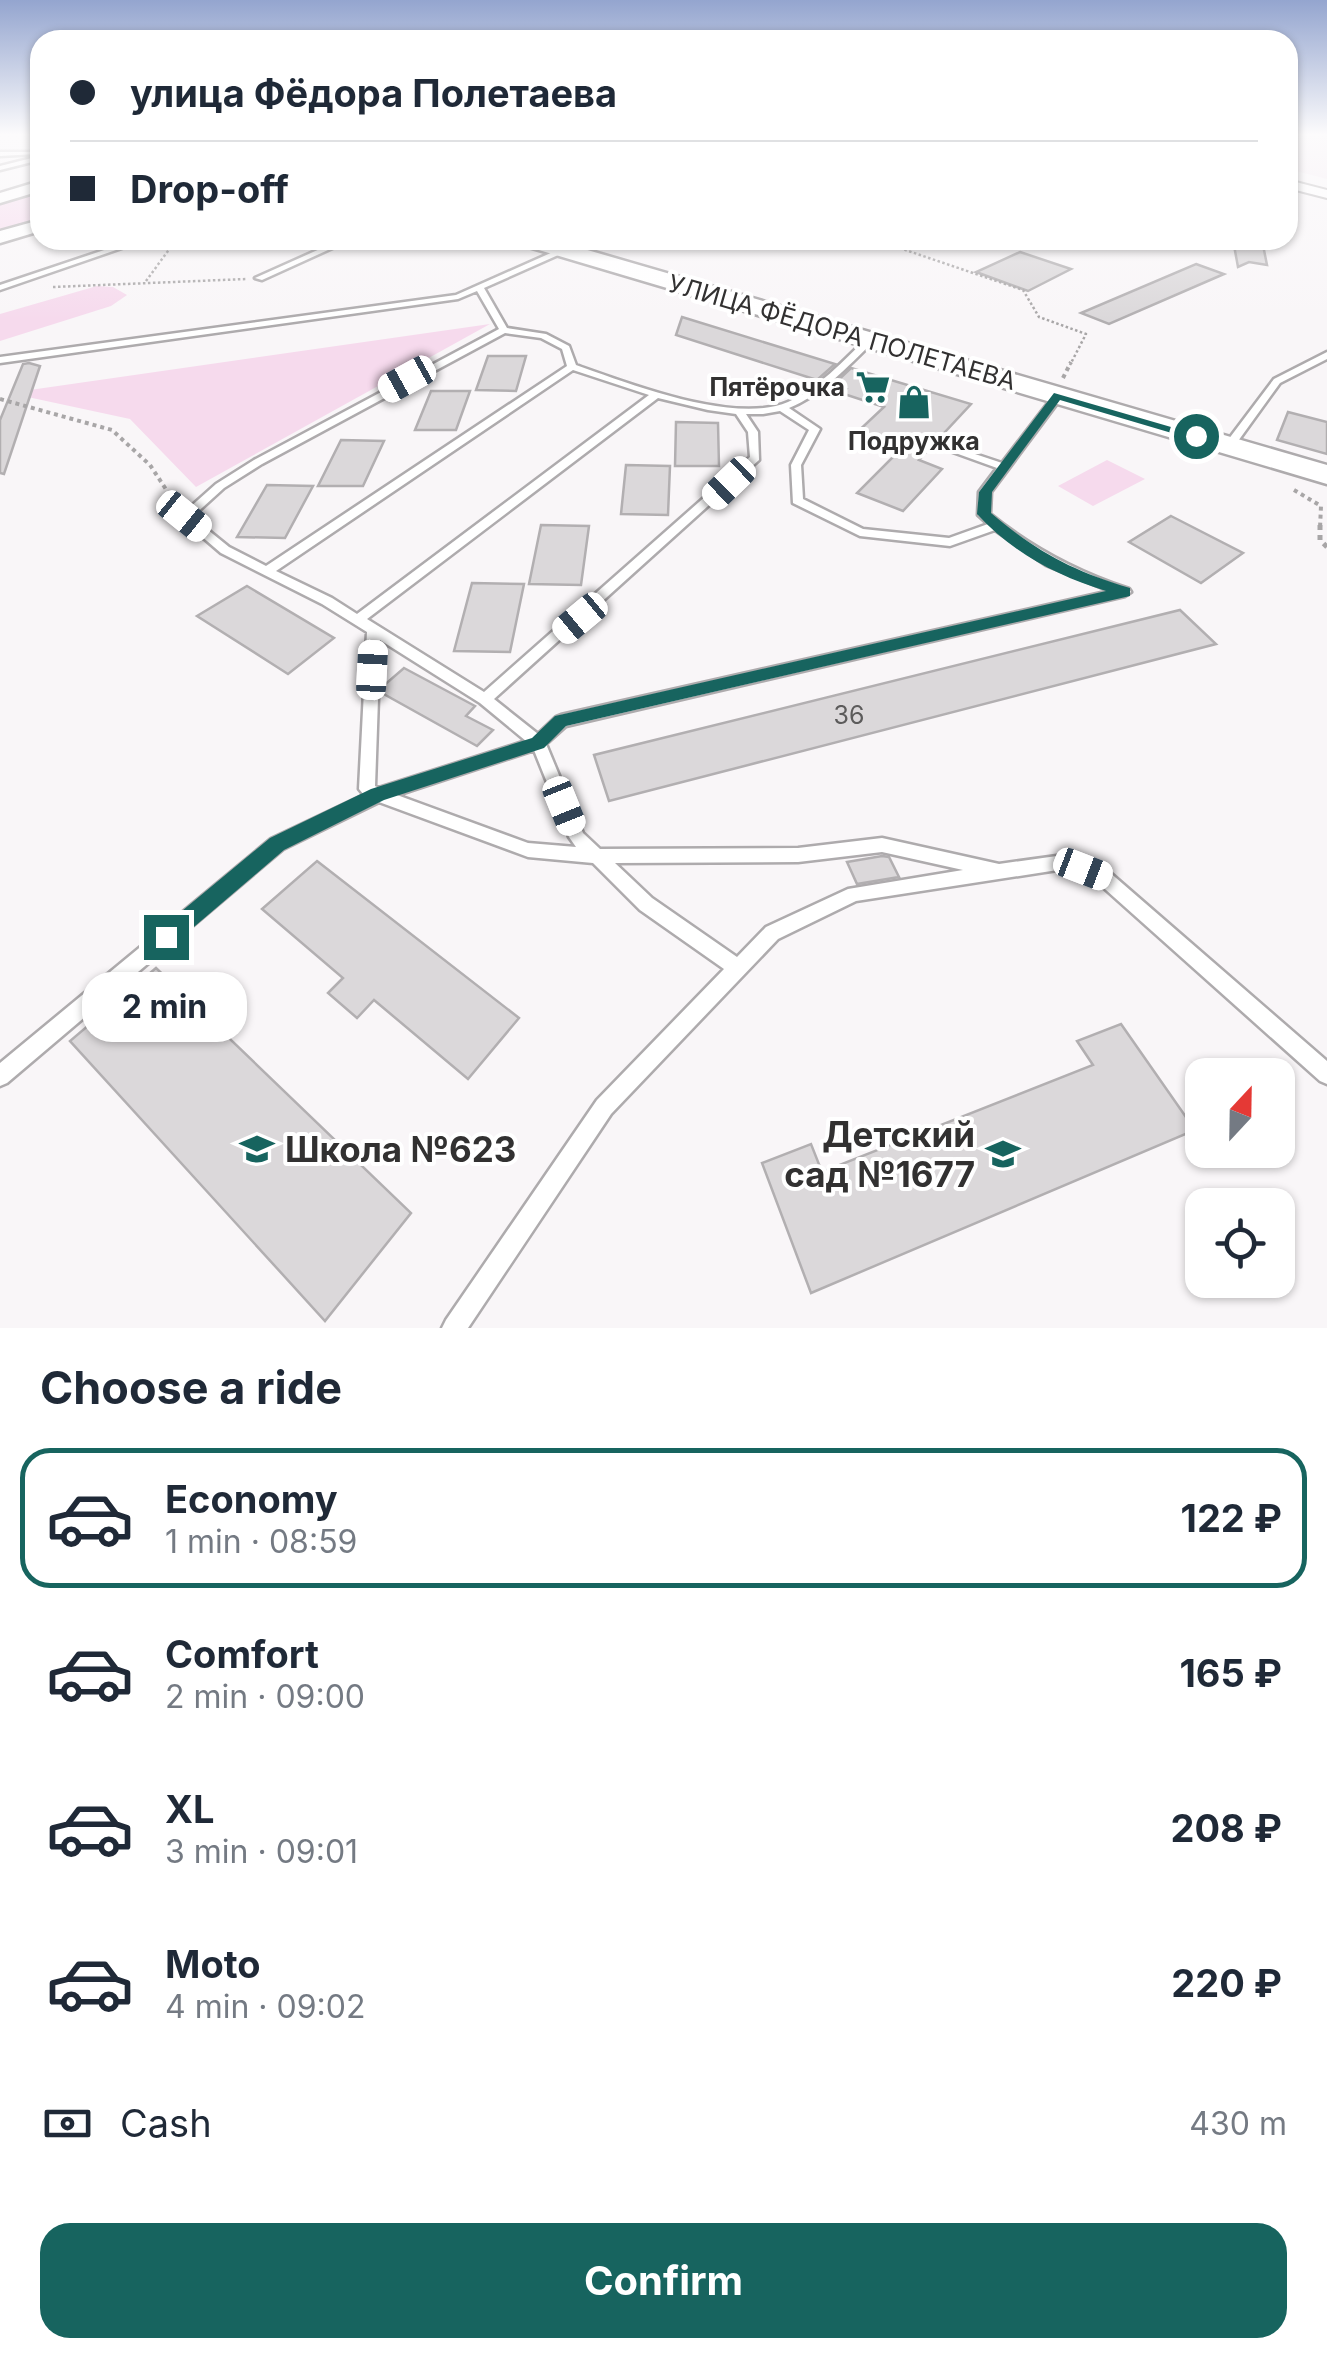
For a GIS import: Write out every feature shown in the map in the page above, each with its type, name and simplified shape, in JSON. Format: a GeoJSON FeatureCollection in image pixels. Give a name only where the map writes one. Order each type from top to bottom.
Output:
{"type":"FeatureCollection","features":[{"type":"Feature","properties":{"kind":"main road","name":"УЛИЦА ФЁДОРА ПОЛЕТАЕВА"},"geometry":{"type":"LineString","coordinates":[[562,250],[1058,390],[1327,475]]}},
{"type":"Feature","properties":{"kind":"street"},"geometry":{"type":"LineString","coordinates":[[0,237],[30,228]]}},
{"type":"Feature","properties":{"kind":"lane"},"geometry":{"type":"LineString","coordinates":[[0,288],[112,250]]}},
{"type":"Feature","properties":{"kind":"lane"},"geometry":{"type":"LineString","coordinates":[[260,278],[323,250]]}},
{"type":"Feature","properties":{"kind":"lane"},"geometry":{"type":"LineString","coordinates":[[0,360],[425,303],[480,289],[562,250]]}},
{"type":"Feature","properties":{"kind":"lane"},"geometry":{"type":"LineString","coordinates":[[480,289],[504,330]]}},
{"type":"Feature","properties":{"kind":"lane"},"geometry":{"type":"LineString","coordinates":[[572,367],[566,348],[543,336],[504,330],[258,462],[220,486],[184,516],[225,550],[374,630],[485,699],[538,743],[577,837],[646,904],[738,968]]}},
{"type":"Feature","properties":{"kind":"lane"},"geometry":{"type":"LineString","coordinates":[[572,367],[656,395],[738,409],[782,408],[816,389],[870,340]]}},
{"type":"Feature","properties":{"kind":"lane"},"geometry":{"type":"LineString","coordinates":[[1229,446],[1277,381],[1327,355]]}},
{"type":"Feature","properties":{"kind":"lane"},"geometry":{"type":"LineString","coordinates":[[267,571],[572,367]]}},
{"type":"Feature","properties":{"kind":"lane"},"geometry":{"type":"LineString","coordinates":[[0,1076],[277,844],[378,794],[538,743],[561,721],[1125,592],[1069,574],[1022,546],[984,514],[985,492],[1058,390]]}},
{"type":"Feature","properties":{"kind":"lane"},"geometry":{"type":"LineString","coordinates":[[356,620],[656,395]]}},
{"type":"Feature","properties":{"kind":"lane"},"geometry":{"type":"LineString","coordinates":[[782,408],[815,429],[796,465],[797,500],[860,532],[950,542],[996,525]]}},
{"type":"Feature","properties":{"kind":"lane"},"geometry":{"type":"LineString","coordinates":[[485,699],[755,458],[753,432],[738,409]]}},
{"type":"Feature","properties":{"kind":"lane"},"geometry":{"type":"LineString","coordinates":[[941,446],[1004,467]]}},
{"type":"Feature","properties":{"kind":"lane"},"geometry":{"type":"LineString","coordinates":[[374,630],[367,788],[378,794],[528,850],[596,856],[798,855],[882,845],[1003,871]]}},
{"type":"Feature","properties":{"kind":"lane"},"geometry":{"type":"LineString","coordinates":[[454,1328],[604,1106],[772,933],[854,894],[1064,862],[1102,876],[1327,1074]]}},
{"type":"Feature","properties":{"kind":"path"},"geometry":{"type":"LineString","coordinates":[[146,281],[169,250]]}},
{"type":"Feature","properties":{"kind":"path"},"geometry":{"type":"LineString","coordinates":[[905,250],[1022,290],[1039,316],[1086,334],[1058,390]]}},
{"type":"Feature","properties":{"kind":"path"},"geometry":{"type":"LineString","coordinates":[[16,283],[32,289],[260,278]]}},
{"type":"Feature","properties":{"kind":"path"},"geometry":{"type":"LineString","coordinates":[[0,400],[112,430],[150,465],[184,516]]}},
{"type":"Feature","properties":{"kind":"path"},"geometry":{"type":"LineString","coordinates":[[1290,487],[1321,506],[1320,540],[1327,547]]}},
{"type":"Feature","properties":{"kind":"shaded area"},"geometry":{"type":"Polygon","coordinates":[[[30,196],[30,222],[0,231],[0,201],[30,196]]]}},
{"type":"Feature","properties":{"kind":"shaded area"},"geometry":{"type":"Polygon","coordinates":[[[97,286],[113,287],[127,295],[111,306],[0,341],[0,314],[97,286]]]}},
{"type":"Feature","properties":{"kind":"shaded area"},"geometry":{"type":"Polygon","coordinates":[[[490,324],[196,487],[130,419],[9,393],[490,324]]]}},
{"type":"Feature","properties":{"kind":"shaded area"},"geometry":{"type":"Polygon","coordinates":[[[1107,460],[1145,479],[1093,506],[1058,486],[1107,460]]]}},
{"type":"Feature","properties":{"kind":"building"},"geometry":{"type":"Polygon","coordinates":[[[1235,250],[1264,250],[1267,265],[1249,262],[1238,267],[1235,250]]]}},
{"type":"Feature","properties":{"kind":"building"},"geometry":{"type":"Polygon","coordinates":[[[1020,252],[1071,269],[1028,291],[976,272],[1020,252]]]}},
{"type":"Feature","properties":{"kind":"building"},"geometry":{"type":"Polygon","coordinates":[[[1196,264],[1224,274],[1109,324],[1081,313],[1196,264]]]}},
{"type":"Feature","properties":{"kind":"building"},"geometry":{"type":"Polygon","coordinates":[[[682,317],[835,364],[817,380],[676,335],[682,317]]]}},
{"type":"Feature","properties":{"kind":"building"},"geometry":{"type":"Polygon","coordinates":[[[488,356],[526,356],[516,391],[476,390],[488,356]]]}},
{"type":"Feature","properties":{"kind":"building"},"geometry":{"type":"Polygon","coordinates":[[[23,364],[40,366],[4,474],[0,473],[0,420],[23,364]]]}},
{"type":"Feature","properties":{"kind":"building"},"geometry":{"type":"Polygon","coordinates":[[[851,368],[971,404],[919,460],[942,469],[903,511],[857,493],[897,453],[852,437],[884,407],[841,393],[846,389],[833,385],[851,368]]]}},
{"type":"Feature","properties":{"kind":"building"},"geometry":{"type":"Polygon","coordinates":[[[431,391],[470,391],[456,430],[415,430],[431,391]]]}},
{"type":"Feature","properties":{"kind":"building"},"geometry":{"type":"Polygon","coordinates":[[[1288,412],[1327,422],[1327,454],[1277,440],[1288,412]]]}},
{"type":"Feature","properties":{"kind":"building"},"geometry":{"type":"Polygon","coordinates":[[[676,422],[718,423],[719,466],[675,466],[676,422]]]}},
{"type":"Feature","properties":{"kind":"building"},"geometry":{"type":"Polygon","coordinates":[[[341,440],[384,441],[363,486],[318,486],[341,440]]]}},
{"type":"Feature","properties":{"kind":"building"},"geometry":{"type":"Polygon","coordinates":[[[626,465],[670,466],[668,515],[621,514],[626,465]]]}},
{"type":"Feature","properties":{"kind":"building"},"geometry":{"type":"Polygon","coordinates":[[[267,485],[313,486],[285,538],[237,537],[267,485]]]}},
{"type":"Feature","properties":{"kind":"building"},"geometry":{"type":"Polygon","coordinates":[[[1171,516],[1243,553],[1201,583],[1129,542],[1171,516]]]}},
{"type":"Feature","properties":{"kind":"building"},"geometry":{"type":"Polygon","coordinates":[[[541,525],[589,526],[581,585],[529,584],[541,525]]]}},
{"type":"Feature","properties":{"kind":"building"},"geometry":{"type":"Polygon","coordinates":[[[472,583],[524,584],[510,652],[454,651],[472,583]]]}},
{"type":"Feature","properties":{"kind":"building"},"geometry":{"type":"Polygon","coordinates":[[[247,586],[334,638],[288,674],[197,616],[247,586]]]}},
{"type":"Feature","properties":{"kind":"building"},"geometry":{"type":"Polygon","coordinates":[[[1180,610],[1216,644],[609,801],[594,755],[1180,610]]]}},
{"type":"Feature","properties":{"kind":"building"},"geometry":{"type":"Polygon","coordinates":[[[404,668],[475,706],[466,716],[493,730],[477,746],[382,693],[382,687],[404,668]]]}},
{"type":"Feature","properties":{"kind":"building"},"geometry":{"type":"Polygon","coordinates":[[[889,857],[899,877],[857,884],[847,862],[889,857]]]}},
{"type":"Feature","properties":{"kind":"building"},"geometry":{"type":"Polygon","coordinates":[[[317,861],[519,1018],[468,1079],[374,1000],[357,1018],[328,993],[343,978],[262,909],[317,861]]]}},
{"type":"Feature","properties":{"kind":"building","name":"Школа №623"},"geometry":{"type":"Polygon","coordinates":[[[156,968],[411,1213],[325,1321],[70,1041],[156,968]]]}},
{"type":"Feature","properties":{"kind":"building","name":"Детский сад №1677"},"geometry":{"type":"Polygon","coordinates":[[[1121,1024],[1185,1116],[1185,1134],[811,1293],[762,1163],[811,1144],[822,1172],[1093,1065],[1077,1041],[1121,1024]]]}},
{"type":"Feature","properties":{"kind":"place","name":"Пятёрочка"},"geometry":{"type":"Point","coordinates":[873,387]}},
{"type":"Feature","properties":{"kind":"place","name":"Подружка"},"geometry":{"type":"Point","coordinates":[914,402]}},
{"type":"Feature","properties":{"kind":"place","name":"Школа №623"},"geometry":{"type":"Point","coordinates":[257,1149]}},
{"type":"Feature","properties":{"kind":"place","name":"Детский сад №1677"},"geometry":{"type":"Point","coordinates":[1003,1154]}},
{"type":"Feature","properties":{"kind":"route"},"geometry":{"type":"LineString","coordinates":[[166,937],[277,844],[378,794],[538,743],[561,721],[1125,592],[1069,574],[1022,546],[984,514],[985,492],[1058,396],[1196,436]]}}]}
